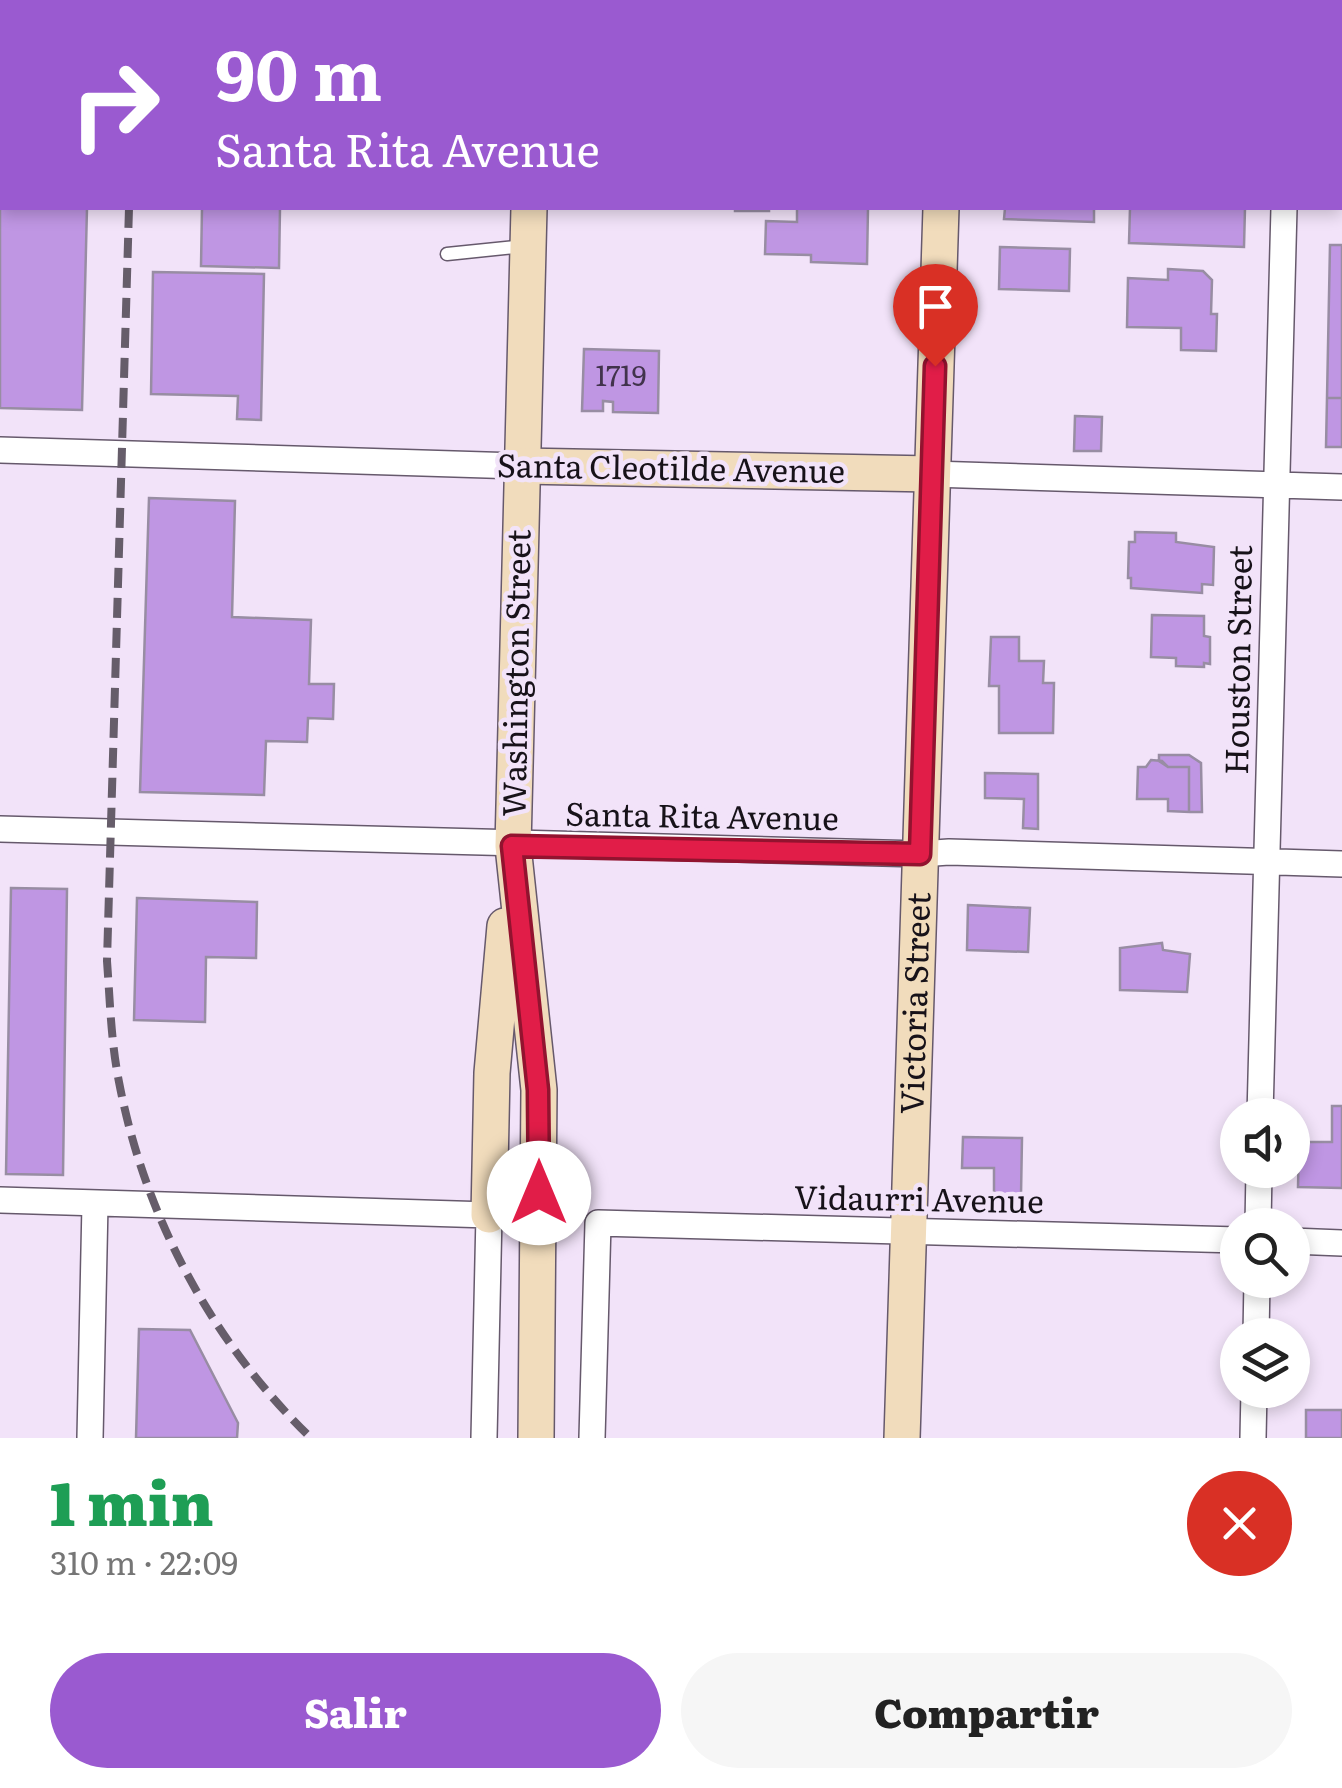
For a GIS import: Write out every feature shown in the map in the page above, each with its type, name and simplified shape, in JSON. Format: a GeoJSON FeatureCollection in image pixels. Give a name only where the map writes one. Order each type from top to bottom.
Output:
{"type":"FeatureCollection","features":[{"type":"Feature","properties":{"kind":"main road","name":"Washington Street"},"geometry":{"type":"LineString","coordinates":[[529,210],[512,846],[538,1090],[536,1438]]}},
{"type":"Feature","properties":{"kind":"main road","name":"Victoria Street"},"geometry":{"type":"LineString","coordinates":[[902,1438],[941,210]]}},
{"type":"Feature","properties":{"kind":"main road","name":"Santa Cleotilde Avenue"},"geometry":{"type":"LineString","coordinates":[[522,466],[932,474]]}},
{"type":"Feature","properties":{"kind":"main road"},"geometry":{"type":"LineString","coordinates":[[489,1214],[492,1073],[512,846]]}},
{"type":"Feature","properties":{"kind":"street","name":"Houston Street"},"geometry":{"type":"LineString","coordinates":[[1260,1098],[1284,210]]}},
{"type":"Feature","properties":{"kind":"street","name":"Santa Cleotilde Avenue"},"geometry":{"type":"LineString","coordinates":[[0,450],[522,466]]}},
{"type":"Feature","properties":{"kind":"street","name":"Santa Cleotilde Avenue"},"geometry":{"type":"LineString","coordinates":[[932,474],[1342,487]]}},
{"type":"Feature","properties":{"kind":"street","name":"Santa Rita Avenue"},"geometry":{"type":"LineString","coordinates":[[0,830],[512,846],[949,852],[1342,864]]}},
{"type":"Feature","properties":{"kind":"street"},"geometry":{"type":"LineString","coordinates":[[0,1200],[489,1214],[484,1438]]}},
{"type":"Feature","properties":{"kind":"street"},"geometry":{"type":"LineString","coordinates":[[90,1438],[95,1204]]}},
{"type":"Feature","properties":{"kind":"street","name":"Vidaurri Avenue"},"geometry":{"type":"LineString","coordinates":[[592,1438],[598,1223],[1220,1240]]}},
{"type":"Feature","properties":{"kind":"street"},"geometry":{"type":"LineString","coordinates":[[1310,1241],[1342,1242]]}},
{"type":"Feature","properties":{"kind":"street"},"geometry":{"type":"LineString","coordinates":[[1254,1408],[1254,1438]]}},
{"type":"Feature","properties":{"kind":"lane"},"geometry":{"type":"LineString","coordinates":[[447,254],[528,246]]}},
{"type":"Feature","properties":{"kind":"building"},"geometry":{"type":"Polygon","coordinates":[[[0,210],[87,210],[82,410],[0,408],[0,210]]]}},
{"type":"Feature","properties":{"kind":"building"},"geometry":{"type":"Polygon","coordinates":[[[202,210],[280,210],[279,268],[201,266],[202,210]]]}},
{"type":"Feature","properties":{"kind":"building"},"geometry":{"type":"Polygon","coordinates":[[[797,210],[868,210],[867,264],[811,262],[811,255],[765,254],[766,221],[797,222],[797,210]]]}},
{"type":"Feature","properties":{"kind":"building"},"geometry":{"type":"Polygon","coordinates":[[[1005,210],[1094,210],[1094,222],[1004,219],[1005,210]]]}},
{"type":"Feature","properties":{"kind":"building"},"geometry":{"type":"Polygon","coordinates":[[[1130,210],[1245,210],[1244,247],[1129,243],[1130,210]]]}},
{"type":"Feature","properties":{"kind":"building"},"geometry":{"type":"Polygon","coordinates":[[[1330,245],[1342,245],[1342,398],[1327,398],[1330,245]]]}},
{"type":"Feature","properties":{"kind":"building"},"geometry":{"type":"Polygon","coordinates":[[[1000,247],[1070,249],[1069,291],[999,289],[1000,247]]]}},
{"type":"Feature","properties":{"kind":"building"},"geometry":{"type":"Polygon","coordinates":[[[1168,269],[1203,271],[1212,280],[1211,314],[1217,314],[1216,351],[1181,350],[1181,328],[1127,327],[1128,278],[1168,280],[1168,269]]]}},
{"type":"Feature","properties":{"kind":"building"},"geometry":{"type":"Polygon","coordinates":[[[153,272],[264,274],[261,420],[237,419],[238,396],[151,394],[153,272]]]}},
{"type":"Feature","properties":{"kind":"building"},"geometry":{"type":"Polygon","coordinates":[[[584,349],[659,351],[658,413],[613,412],[613,402],[603,401],[603,411],[582,411],[584,349]]]}},
{"type":"Feature","properties":{"kind":"building"},"geometry":{"type":"Polygon","coordinates":[[[1327,398],[1342,398],[1342,447],[1326,447],[1327,398]]]}},
{"type":"Feature","properties":{"kind":"building"},"geometry":{"type":"Polygon","coordinates":[[[1075,416],[1102,417],[1101,451],[1074,451],[1075,416]]]}},
{"type":"Feature","properties":{"kind":"building"},"geometry":{"type":"Polygon","coordinates":[[[149,498],[235,501],[232,617],[311,620],[309,684],[334,684],[333,719],[308,718],[307,742],[266,741],[264,795],[140,792],[149,498]]]}},
{"type":"Feature","properties":{"kind":"building"},"geometry":{"type":"Polygon","coordinates":[[[1135,532],[1176,533],[1176,542],[1214,547],[1213,585],[1202,584],[1202,593],[1131,588],[1129,542],[1135,542],[1135,532]]]}},
{"type":"Feature","properties":{"kind":"building"},"geometry":{"type":"Polygon","coordinates":[[[1152,615],[1204,616],[1204,636],[1210,637],[1210,664],[1176,666],[1176,658],[1151,657],[1152,615]]]}},
{"type":"Feature","properties":{"kind":"building"},"geometry":{"type":"Polygon","coordinates":[[[991,637],[1019,637],[1019,661],[1044,661],[1043,683],[1054,683],[1053,733],[999,733],[999,686],[989,686],[991,637]]]}},
{"type":"Feature","properties":{"kind":"building"},"geometry":{"type":"Polygon","coordinates":[[[1159,755],[1189,755],[1201,763],[1202,812],[1189,812],[1189,767],[1168,767],[1159,761],[1159,755]]]}},
{"type":"Feature","properties":{"kind":"building"},"geometry":{"type":"Polygon","coordinates":[[[1151,760],[1162,761],[1168,767],[1189,767],[1189,812],[1168,811],[1168,799],[1137,799],[1138,767],[1146,767],[1151,760]]]}},
{"type":"Feature","properties":{"kind":"building"},"geometry":{"type":"Polygon","coordinates":[[[985,773],[1038,774],[1038,829],[1023,828],[1024,799],[985,798],[985,773]]]}},
{"type":"Feature","properties":{"kind":"building"},"geometry":{"type":"Polygon","coordinates":[[[11,888],[67,889],[63,1175],[6,1174],[11,888]]]}},
{"type":"Feature","properties":{"kind":"building"},"geometry":{"type":"Polygon","coordinates":[[[137,898],[257,902],[256,958],[206,957],[205,1022],[134,1020],[137,898]]]}},
{"type":"Feature","properties":{"kind":"building"},"geometry":{"type":"Polygon","coordinates":[[[968,905],[1030,908],[1028,952],[967,950],[968,905]]]}},
{"type":"Feature","properties":{"kind":"building"},"geometry":{"type":"Polygon","coordinates":[[[1162,943],[1163,950],[1190,954],[1187,992],[1120,990],[1120,948],[1162,943]]]}},
{"type":"Feature","properties":{"kind":"building"},"geometry":{"type":"Polygon","coordinates":[[[1332,1106],[1342,1106],[1342,1188],[1310,1187],[1310,1142],[1332,1142],[1332,1106]]]}},
{"type":"Feature","properties":{"kind":"building"},"geometry":{"type":"Polygon","coordinates":[[[963,1137],[1022,1138],[1021,1195],[994,1195],[994,1168],[962,1168],[963,1137]]]}},
{"type":"Feature","properties":{"kind":"building"},"geometry":{"type":"Polygon","coordinates":[[[139,1329],[190,1330],[238,1423],[237,1438],[136,1438],[139,1329]]]}},
{"type":"Feature","properties":{"kind":"building"},"geometry":{"type":"Polygon","coordinates":[[[1306,1410],[1342,1410],[1342,1438],[1306,1438],[1306,1410]]]}},
{"type":"Feature","properties":{"kind":"railway"},"geometry":{"type":"LineString","coordinates":[[129,210],[107,961],[116,1067],[146,1182],[188,1275],[243,1361],[311,1438]]}},
{"type":"Feature","properties":{"kind":"route"},"geometry":{"type":"LineString","coordinates":[[539,1193],[533,1022],[512,846],[920,854],[935,366]]}}]}
